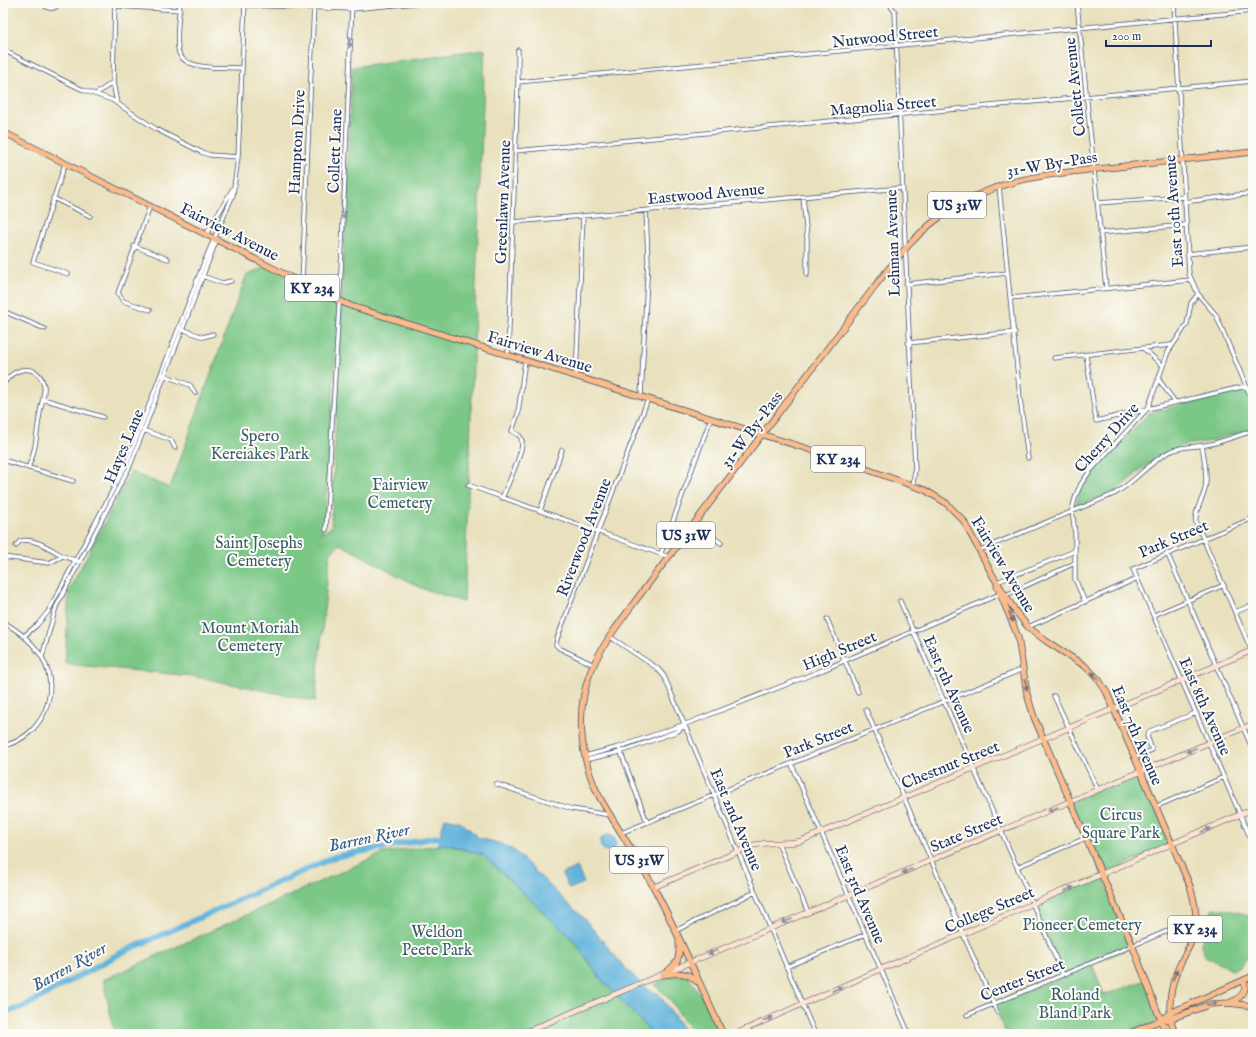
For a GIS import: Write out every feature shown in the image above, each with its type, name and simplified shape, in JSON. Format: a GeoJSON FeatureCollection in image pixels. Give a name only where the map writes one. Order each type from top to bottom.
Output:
{"type":"FeatureCollection","features":[{"type":"Feature","properties":{"kind":"main road","name":"Fairview Avenue"},"geometry":{"type":"LineString","coordinates":[[3,132],[207,233],[339,301],[711,418],[913,485],[937,497],[958,514],[967,526],[1003,595],[1028,627]]}},
{"type":"Feature","properties":{"kind":"main road","name":"31-W By-Pass"},"geometry":{"type":"LineString","coordinates":[[690,962],[654,888],[610,815],[594,785],[585,758],[582,732],[582,708],[587,683],[594,665],[610,636],[904,249],[926,228],[948,211],[971,197],[999,185],[1031,177],[1253,152]]}},
{"type":"Feature","properties":{"kind":"main road","name":"KY 234"},"geometry":{"type":"LineString","coordinates":[[993,576],[1003,595],[1017,633],[1030,707],[1133,947],[1161,1020]]}},
{"type":"Feature","properties":{"kind":"main road","name":"East 7th Avenue"},"geometry":{"type":"LineString","coordinates":[[1028,627],[1041,638],[1075,658],[1090,671],[1107,693],[1193,895],[1196,919],[1193,937],[1172,982],[1170,1020],[1175,1034]]}},
{"type":"Feature","properties":{"kind":"main road"},"geometry":{"type":"LineString","coordinates":[[661,975],[675,965],[679,959],[678,938]]}},
{"type":"Feature","properties":{"kind":"main road","name":"US 31W"},"geometry":{"type":"LineString","coordinates":[[690,962],[723,1034]]}},
{"type":"Feature","properties":{"kind":"main road"},"geometry":{"type":"LineString","coordinates":[[661,975],[686,974],[691,976],[702,990]]}},
{"type":"Feature","properties":{"kind":"main road"},"geometry":{"type":"LineString","coordinates":[[1128,1034],[1161,1020],[1170,1013],[1253,976]]}},
{"type":"Feature","properties":{"kind":"main road"},"geometry":{"type":"LineString","coordinates":[[1229,1003],[1238,999],[1242,995],[1245,988],[1244,980]]}},
{"type":"Feature","properties":{"kind":"main road"},"geometry":{"type":"LineString","coordinates":[[1161,1020],[1170,1020],[1201,1006],[1229,1003],[1253,1006]]}},
{"type":"Feature","properties":{"kind":"main road"},"geometry":{"type":"LineString","coordinates":[[1161,1020],[1166,1034]]}},
{"type":"Feature","properties":{"kind":"street"},"geometry":{"type":"LineString","coordinates":[[43,3],[46,7],[52,8],[56,7],[60,3]]}},
{"type":"Feature","properties":{"kind":"street"},"geometry":{"type":"LineString","coordinates":[[180,3],[179,51],[184,61],[195,65],[242,68]]}},
{"type":"Feature","properties":{"kind":"street","name":"Collett Lane"},"geometry":{"type":"LineString","coordinates":[[326,530],[339,301],[352,3]]}},
{"type":"Feature","properties":{"kind":"street"},"geometry":{"type":"LineString","coordinates":[[207,233],[236,184],[244,4],[314,5],[352,9],[417,3]]}},
{"type":"Feature","properties":{"kind":"street","name":"Lehman Avenue"},"geometry":{"type":"LineString","coordinates":[[888,3],[895,12],[908,343],[915,469],[913,485]]}},
{"type":"Feature","properties":{"kind":"street","name":"Collett Avenue"},"geometry":{"type":"LineString","coordinates":[[1077,3],[1106,288]]}},
{"type":"Feature","properties":{"kind":"street","name":"East 10th Avenue"},"geometry":{"type":"LineString","coordinates":[[1174,3],[1183,197],[1187,254],[1191,280],[1198,294],[1216,315],[1246,386],[1251,394],[1253,402]]}},
{"type":"Feature","properties":{"kind":"street"},"geometry":{"type":"LineString","coordinates":[[117,103],[113,82],[115,4],[180,10]]}},
{"type":"Feature","properties":{"kind":"street","name":"Hampton Drive"},"geometry":{"type":"LineString","coordinates":[[302,283],[314,5]]}},
{"type":"Feature","properties":{"kind":"street","name":"Nutwood Street"},"geometry":{"type":"LineString","coordinates":[[518,82],[896,47],[1080,27],[1253,11]]}},
{"type":"Feature","properties":{"kind":"street"},"geometry":{"type":"LineString","coordinates":[[3,50],[83,90],[117,103],[156,129],[201,152],[210,155],[238,157]]}},
{"type":"Feature","properties":{"kind":"street","name":"Greenlawn Avenue"},"geometry":{"type":"LineString","coordinates":[[508,355],[518,50]]}},
{"type":"Feature","properties":{"kind":"street","name":"Magnolia Street"},"geometry":{"type":"LineString","coordinates":[[515,151],[899,116],[1253,81]]}},
{"type":"Feature","properties":{"kind":"street"},"geometry":{"type":"LineString","coordinates":[[96,95],[113,82]]}},
{"type":"Feature","properties":{"kind":"street"},"geometry":{"type":"LineString","coordinates":[[65,164],[33,262],[68,274]]}},
{"type":"Feature","properties":{"kind":"street","name":"Hayes Lane"},"geometry":{"type":"LineString","coordinates":[[42,657],[54,612],[128,470],[201,276],[230,205],[236,184]]}},
{"type":"Feature","properties":{"kind":"street"},"geometry":{"type":"LineString","coordinates":[[999,185],[1010,298],[1015,332],[1020,398],[1028,458]]}},
{"type":"Feature","properties":{"kind":"street","name":"Eastwood Avenue"},"geometry":{"type":"LineString","coordinates":[[513,222],[902,188]]}},
{"type":"Feature","properties":{"kind":"street"},"geometry":{"type":"LineString","coordinates":[[1184,202],[1253,194]]}},
{"type":"Feature","properties":{"kind":"street"},"geometry":{"type":"LineString","coordinates":[[803,197],[807,238],[807,275]]}},
{"type":"Feature","properties":{"kind":"street"},"geometry":{"type":"LineString","coordinates":[[1097,203],[1183,197]]}},
{"type":"Feature","properties":{"kind":"street"},"geometry":{"type":"LineString","coordinates":[[53,198],[90,216]]}},
{"type":"Feature","properties":{"kind":"street"},"geometry":{"type":"LineString","coordinates":[[150,206],[134,246],[118,293],[123,301],[150,310]]}},
{"type":"Feature","properties":{"kind":"street"},"geometry":{"type":"LineString","coordinates":[[641,396],[648,260],[646,210]]}},
{"type":"Feature","properties":{"kind":"street"},"geometry":{"type":"LineString","coordinates":[[576,376],[583,217]]}},
{"type":"Feature","properties":{"kind":"street"},"geometry":{"type":"LineString","coordinates":[[1100,233],[1185,225]]}},
{"type":"Feature","properties":{"kind":"street"},"geometry":{"type":"LineString","coordinates":[[134,246],[168,259]]}},
{"type":"Feature","properties":{"kind":"street"},"geometry":{"type":"LineString","coordinates":[[1187,254],[1253,247]]}},
{"type":"Feature","properties":{"kind":"street"},"geometry":{"type":"LineString","coordinates":[[906,284],[1008,273]]}},
{"type":"Feature","properties":{"kind":"street"},"geometry":{"type":"LineString","coordinates":[[201,276],[222,283],[231,281]]}},
{"type":"Feature","properties":{"kind":"street"},"geometry":{"type":"LineString","coordinates":[[1010,298],[1191,280]]}},
{"type":"Feature","properties":{"kind":"street","name":"Cherry Drive"},"geometry":{"type":"LineString","coordinates":[[1072,510],[1076,495],[1084,480],[1101,458],[1148,408],[1171,345],[1187,324],[1190,303],[1198,294]]}},
{"type":"Feature","properties":{"kind":"street"},"geometry":{"type":"LineString","coordinates":[[3,311],[45,329]]}},
{"type":"Feature","properties":{"kind":"street"},"geometry":{"type":"LineString","coordinates":[[181,328],[203,337],[213,334]]}},
{"type":"Feature","properties":{"kind":"street"},"geometry":{"type":"LineString","coordinates":[[908,343],[1015,332]]}},
{"type":"Feature","properties":{"kind":"street"},"geometry":{"type":"LineString","coordinates":[[1054,358],[1171,345]]}},
{"type":"Feature","properties":{"kind":"street"},"geometry":{"type":"LineString","coordinates":[[1144,349],[1163,366]]}},
{"type":"Feature","properties":{"kind":"street"},"geometry":{"type":"LineString","coordinates":[[1086,355],[1096,421],[1246,386]]}},
{"type":"Feature","properties":{"kind":"street"},"geometry":{"type":"LineString","coordinates":[[502,498],[521,453],[522,441],[520,435],[512,431],[512,427],[518,414],[525,360]]}},
{"type":"Feature","properties":{"kind":"street"},"geometry":{"type":"LineString","coordinates":[[3,386],[9,376],[16,371],[23,369],[31,370],[37,374],[42,381],[43,399],[35,452],[28,468]]}},
{"type":"Feature","properties":{"kind":"street"},"geometry":{"type":"LineString","coordinates":[[163,375],[190,385],[195,392]]}},
{"type":"Feature","properties":{"kind":"street"},"geometry":{"type":"LineString","coordinates":[[1159,380],[1175,402]]}},
{"type":"Feature","properties":{"kind":"street"},"geometry":{"type":"LineString","coordinates":[[43,399],[103,417]]}},
{"type":"Feature","properties":{"kind":"street","name":"Riverwood Avenue"},"geometry":{"type":"LineString","coordinates":[[594,665],[560,648],[556,643],[648,399]]}},
{"type":"Feature","properties":{"kind":"street"},"geometry":{"type":"LineString","coordinates":[[661,553],[711,418]]}},
{"type":"Feature","properties":{"kind":"street"},"geometry":{"type":"LineString","coordinates":[[142,430],[171,440],[176,448]]}},
{"type":"Feature","properties":{"kind":"street","name":"Hayes Lane"},"geometry":{"type":"LineString","coordinates":[[24,636],[37,625],[48,612],[126,465],[142,430]]}},
{"type":"Feature","properties":{"kind":"street"},"geometry":{"type":"LineString","coordinates":[[980,550],[1120,490],[1142,470],[1167,453],[1188,446],[1202,445],[1253,431]]}},
{"type":"Feature","properties":{"kind":"street"},"geometry":{"type":"LineString","coordinates":[[1202,445],[1206,485],[1195,519],[1253,652]]}},
{"type":"Feature","properties":{"kind":"street"},"geometry":{"type":"LineString","coordinates":[[540,511],[562,450]]}},
{"type":"Feature","properties":{"kind":"street"},"geometry":{"type":"LineString","coordinates":[[3,460],[73,481]]}},
{"type":"Feature","properties":{"kind":"street"},"geometry":{"type":"LineString","coordinates":[[468,485],[669,557]]}},
{"type":"Feature","properties":{"kind":"street"},"geometry":{"type":"LineString","coordinates":[[1072,510],[1076,551],[1075,579],[1085,602]]}},
{"type":"Feature","properties":{"kind":"street","name":"Park Street"},"geometry":{"type":"LineString","coordinates":[[1028,627],[1136,579],[1134,568],[1253,518]]}},
{"type":"Feature","properties":{"kind":"street"},"geometry":{"type":"LineString","coordinates":[[695,524],[721,544]]}},
{"type":"Feature","properties":{"kind":"street"},"geometry":{"type":"LineString","coordinates":[[16,546],[20,541],[27,540],[52,548],[63,556],[80,562]]}},
{"type":"Feature","properties":{"kind":"street"},"geometry":{"type":"LineString","coordinates":[[997,582],[1076,551]]}},
{"type":"Feature","properties":{"kind":"street"},"geometry":{"type":"LineString","coordinates":[[1167,554],[1253,750]]}},
{"type":"Feature","properties":{"kind":"street"},"geometry":{"type":"LineString","coordinates":[[3,557],[49,563],[63,556]]}},
{"type":"Feature","properties":{"kind":"street","name":"High Street"},"geometry":{"type":"LineString","coordinates":[[685,724],[1003,595],[1075,563]]}},
{"type":"Feature","properties":{"kind":"street","name":"East 8th Avenue"},"geometry":{"type":"LineString","coordinates":[[1136,579],[1154,616],[1253,844]]}},
{"type":"Feature","properties":{"kind":"street"},"geometry":{"type":"LineString","coordinates":[[1154,616],[1224,585]]}},
{"type":"Feature","properties":{"kind":"street","name":"East 5th Avenue"},"geometry":{"type":"LineString","coordinates":[[900,600],[1063,975]]}},
{"type":"Feature","properties":{"kind":"street"},"geometry":{"type":"LineString","coordinates":[[1235,612],[1253,605]]}},
{"type":"Feature","properties":{"kind":"street"},"geometry":{"type":"LineString","coordinates":[[827,618],[858,692]]}},
{"type":"Feature","properties":{"kind":"street"},"geometry":{"type":"LineString","coordinates":[[3,622],[24,636],[42,657],[50,682],[50,695],[46,710],[31,732],[19,740],[3,746]]}},
{"type":"Feature","properties":{"kind":"street","name":"East 2nd Avenue"},"geometry":{"type":"LineString","coordinates":[[610,636],[660,670],[664,676],[801,1004],[815,1034]]}},
{"type":"Feature","properties":{"kind":"street","name":"Chestnut Street"},"geometry":{"type":"LineString","coordinates":[[654,888],[738,851],[760,843],[795,842],[822,832],[1253,652]]}},
{"type":"Feature","properties":{"kind":"street","name":"Park Street"},"geometry":{"type":"LineString","coordinates":[[621,832],[1023,669]]}},
{"type":"Feature","properties":{"kind":"street"},"geometry":{"type":"LineString","coordinates":[[1054,696],[1098,790]]}},
{"type":"Feature","properties":{"kind":"street"},"geometry":{"type":"LineString","coordinates":[[866,710],[997,1012]]}},
{"type":"Feature","properties":{"kind":"street"},"geometry":{"type":"LineString","coordinates":[[1134,758],[1152,750],[1148,733],[1196,713]]}},
{"type":"Feature","properties":{"kind":"street"},"geometry":{"type":"LineString","coordinates":[[585,758],[685,724]]}},
{"type":"Feature","properties":{"kind":"street"},"geometry":{"type":"LineString","coordinates":[[585,758],[620,752],[678,731],[685,724]]}},
{"type":"Feature","properties":{"kind":"street","name":"State Street"},"geometry":{"type":"LineString","coordinates":[[522,1034],[1253,724]]}},
{"type":"Feature","properties":{"kind":"street"},"geometry":{"type":"LineString","coordinates":[[619,747],[647,822]]}},
{"type":"Feature","properties":{"kind":"street","name":"East 3rd Avenue"},"geometry":{"type":"LineString","coordinates":[[791,763],[909,1034]]}},
{"type":"Feature","properties":{"kind":"street"},"geometry":{"type":"LineString","coordinates":[[1156,807],[1224,777]]}},
{"type":"Feature","properties":{"kind":"street"},"geometry":{"type":"LineString","coordinates":[[496,784],[575,810],[610,815]]}},
{"type":"Feature","properties":{"kind":"street","name":"College Street"},"geometry":{"type":"LineString","coordinates":[[735,1034],[881,969],[1253,809]]}},
{"type":"Feature","properties":{"kind":"street"},"geometry":{"type":"LineString","coordinates":[[1017,867],[1086,838]]}},
{"type":"Feature","properties":{"kind":"street"},"geometry":{"type":"LineString","coordinates":[[778,843],[808,912]]}},
{"type":"Feature","properties":{"kind":"street"},"geometry":{"type":"LineString","coordinates":[[675,931],[755,892]]}},
{"type":"Feature","properties":{"kind":"street","name":"Center Street"},"geometry":{"type":"LineString","coordinates":[[967,1014],[1133,947],[1196,919]]}},
{"type":"Feature","properties":{"kind":"street"},"geometry":{"type":"LineString","coordinates":[[786,967],[866,934]]}},
{"type":"Feature","properties":{"kind":"green space"},"geometry":{"type":"Polygon","coordinates":[[[485,49],[464,602],[421,588],[340,544],[330,553],[315,701],[192,676],[65,664],[69,590],[131,472],[170,488],[246,276],[261,269],[267,264],[339,301],[324,525],[321,533],[331,528],[352,67],[485,49]]]}},
{"type":"Feature","properties":{"kind":"green space"},"geometry":{"type":"Polygon","coordinates":[[[1242,389],[1245,390],[1253,408],[1253,429],[1206,442],[1180,446],[1149,463],[1117,490],[1076,506],[1081,488],[1087,479],[1149,413],[1242,389]]]}},
{"type":"Feature","properties":{"kind":"green space","name":"Circus Square Park"},"geometry":{"type":"Polygon","coordinates":[[[1140,772],[1172,844],[1102,875],[1070,802],[1140,772]]]}},
{"type":"Feature","properties":{"kind":"green space","name":"Weldon Peete Park"},"geometry":{"type":"Polygon","coordinates":[[[445,844],[483,855],[576,943],[600,978],[653,1034],[115,1034],[103,980],[383,853],[445,844]]]}},
{"type":"Feature","properties":{"kind":"green space"},"geometry":{"type":"Polygon","coordinates":[[[1102,875],[1133,947],[1092,964],[1104,995],[1146,980],[1161,1020],[1127,1034],[1006,1034],[994,1004],[1063,976],[1033,904],[1102,875]]]}},
{"type":"Feature","properties":{"kind":"green space"},"geometry":{"type":"Polygon","coordinates":[[[1213,908],[1238,912],[1253,918],[1253,955],[1244,960],[1241,966],[1232,970],[1205,956],[1201,945],[1206,925],[1213,908]]]}},
{"type":"Feature","properties":{"kind":"green space"},"geometry":{"type":"Polygon","coordinates":[[[680,975],[688,977],[701,994],[720,1034],[693,1034],[670,1000],[655,985],[669,977],[680,975]]]}},
{"type":"Feature","properties":{"kind":"water"},"geometry":{"type":"Polygon","coordinates":[[[445,818],[460,821],[479,838],[502,844],[515,851],[583,917],[625,968],[649,991],[658,993],[687,1034],[653,1034],[600,978],[576,943],[483,855],[446,844],[437,846],[445,818]]]}},
{"type":"Feature","properties":{"kind":"water"},"geometry":{"type":"Polygon","coordinates":[[[608,835],[614,837],[616,843],[614,849],[608,851],[602,849],[600,843],[602,837],[608,835]]]}},
{"type":"Feature","properties":{"kind":"water"},"geometry":{"type":"Polygon","coordinates":[[[617,856],[623,858],[625,864],[623,870],[617,872],[611,870],[609,864],[611,858],[617,856]]]}},
{"type":"Feature","properties":{"kind":"water"},"geometry":{"type":"Polygon","coordinates":[[[577,867],[584,883],[569,889],[562,874],[577,867]]]}},
{"type":"Feature","properties":{"kind":"waterway","name":"Barren River"},"geometry":{"type":"LineString","coordinates":[[3,1013],[23,1007],[119,954],[334,857],[437,837],[446,838]]}},
{"type":"Feature","properties":{"kind":"park label","name":"Spero Kereiakes Park"},"geometry":{"type":"Point","coordinates":[260,444]}},
{"type":"Feature","properties":{"kind":"park label","name":"Fairview Cemetery"},"geometry":{"type":"Point","coordinates":[400,493]}},
{"type":"Feature","properties":{"kind":"park label","name":"Saint Josephs Cemetery"},"geometry":{"type":"Point","coordinates":[259,551]}},
{"type":"Feature","properties":{"kind":"park label","name":"Mount Moriah Cemetery"},"geometry":{"type":"Point","coordinates":[250,636]}},
{"type":"Feature","properties":{"kind":"park label","name":"Pioneer Cemetery"},"geometry":{"type":"Point","coordinates":[1082,924]}},
{"type":"Feature","properties":{"kind":"park label","name":"Roland Bland Park"},"geometry":{"type":"Point","coordinates":[1075,1003]}}]}
